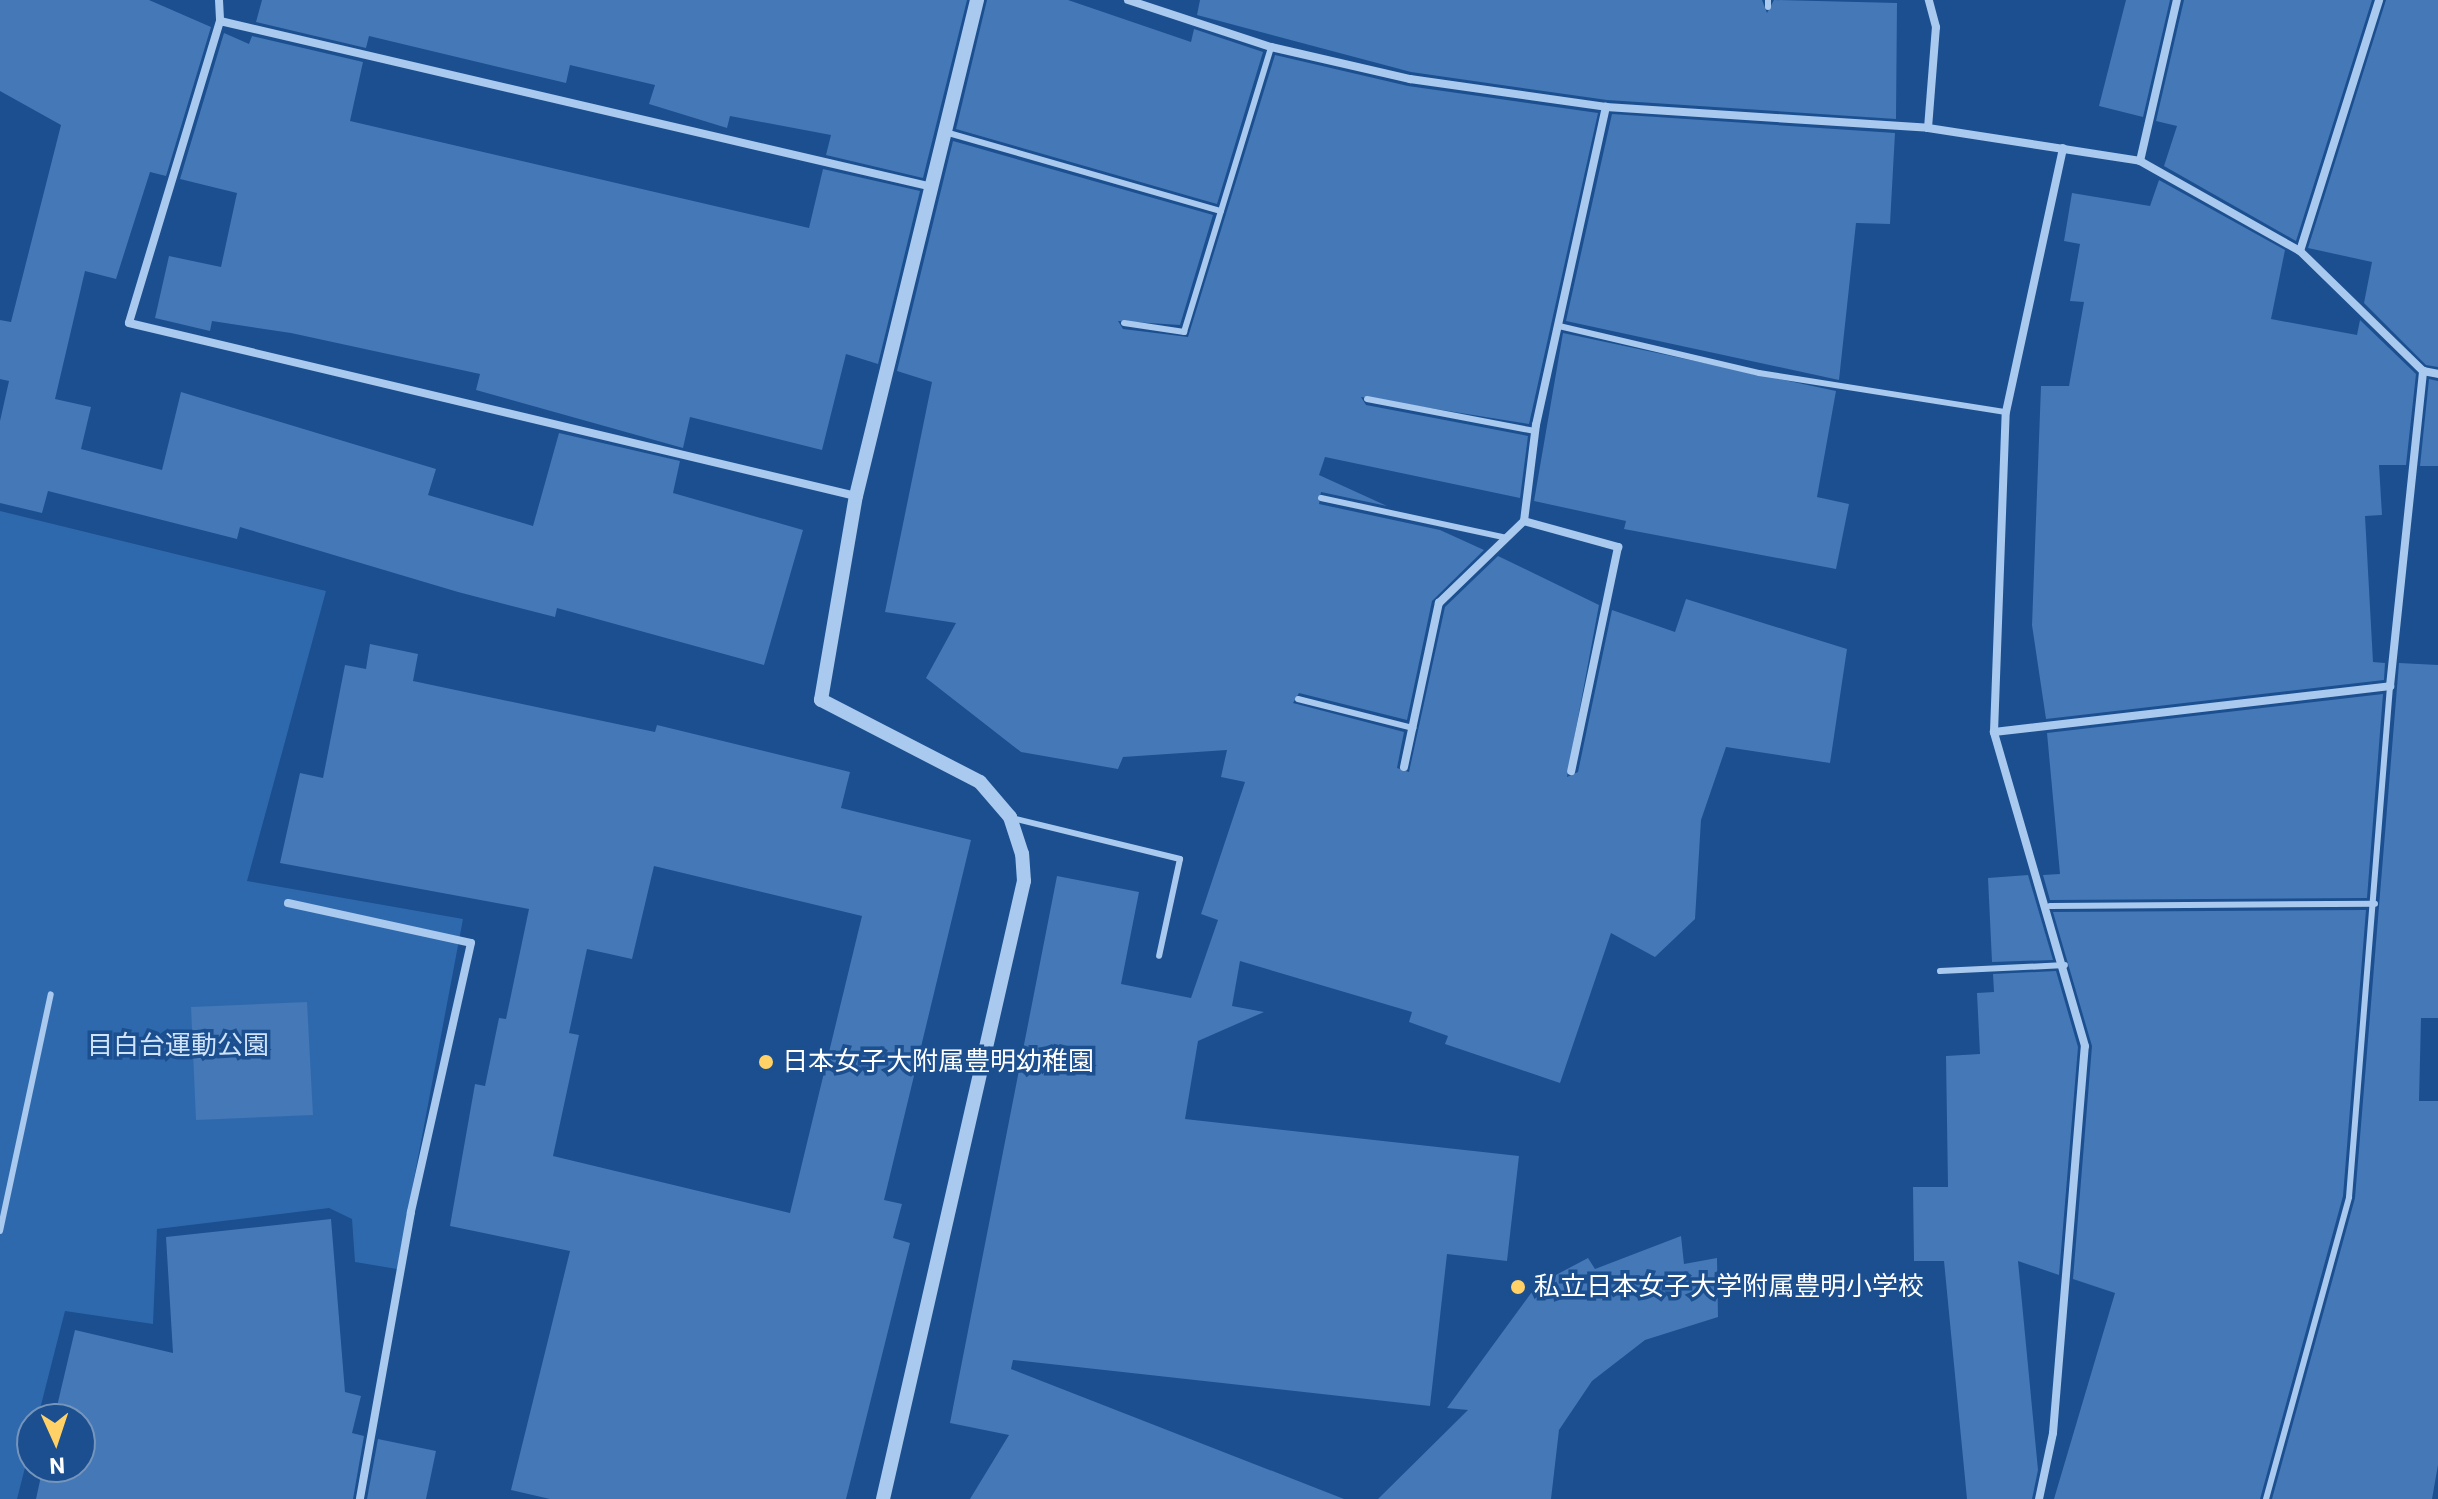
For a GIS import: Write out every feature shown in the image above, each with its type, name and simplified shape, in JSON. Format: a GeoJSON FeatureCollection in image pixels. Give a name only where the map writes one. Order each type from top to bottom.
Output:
{"type":"FeatureCollection","features":[{"type":"Feature","properties":{"kind":"street"},"geometry":{"type":"LineString","coordinates":[[219,0],[220,21],[129,323],[856,496]]}},
{"type":"Feature","properties":{"kind":"street"},"geometry":{"type":"LineString","coordinates":[[883,1499],[1024,881],[1010,817],[980,782],[821,700],[856,496],[977,0]]}},
{"type":"Feature","properties":{"kind":"street"},"geometry":{"type":"LineString","coordinates":[[1128,0],[1271,47],[1410,79],[1606,107],[1928,128],[2140,161],[2300,251],[2423,371],[2438,374]]}},
{"type":"Feature","properties":{"kind":"street"},"geometry":{"type":"LineString","coordinates":[[1928,128],[1936,27],[1929,0]]}},
{"type":"Feature","properties":{"kind":"street"},"geometry":{"type":"LineString","coordinates":[[2140,161],[2177,0]]}},
{"type":"Feature","properties":{"kind":"street"},"geometry":{"type":"LineString","coordinates":[[2300,251],[2379,0]]}},
{"type":"Feature","properties":{"kind":"street"},"geometry":{"type":"LineString","coordinates":[[220,21],[932,187]]}},
{"type":"Feature","properties":{"kind":"street"},"geometry":{"type":"LineString","coordinates":[[1404,767],[1439,603],[1524,521],[1535,431],[1606,107]]}},
{"type":"Feature","properties":{"kind":"street"},"geometry":{"type":"LineString","coordinates":[[2039,1499],[2053,1433],[2085,1046],[2050,906],[1994,732],[2006,412],[2063,148]]}},
{"type":"Feature","properties":{"kind":"street"},"geometry":{"type":"LineString","coordinates":[[1994,732],[2390,686],[2423,371]]}},
{"type":"Feature","properties":{"kind":"street"},"geometry":{"type":"LineString","coordinates":[[1524,521],[1618,547],[1571,771]]}},
{"type":"Feature","properties":{"kind":"street"},"geometry":{"type":"LineString","coordinates":[[288,903],[471,943],[411,1212],[360,1499]]}},
{"type":"Feature","properties":{"kind":"lane"},"geometry":{"type":"LineString","coordinates":[[1124,323],[1184,332],[1271,47]]}},
{"type":"Feature","properties":{"kind":"lane"},"geometry":{"type":"LineString","coordinates":[[945,132],[1221,211]]}},
{"type":"Feature","properties":{"kind":"lane"},"geometry":{"type":"LineString","coordinates":[[1559,326],[1759,373],[2006,412]]}},
{"type":"Feature","properties":{"kind":"lane"},"geometry":{"type":"LineString","coordinates":[[1367,399],[1535,431]]}},
{"type":"Feature","properties":{"kind":"lane"},"geometry":{"type":"LineString","coordinates":[[1321,498],[1507,538]]}},
{"type":"Feature","properties":{"kind":"lane"},"geometry":{"type":"LineString","coordinates":[[2266,1499],[2349,1197],[2375,904],[2390,686]]}},
{"type":"Feature","properties":{"kind":"lane"},"geometry":{"type":"LineString","coordinates":[[1298,699],[1413,728]]}},
{"type":"Feature","properties":{"kind":"lane"},"geometry":{"type":"LineString","coordinates":[[1010,817],[1180,859],[1159,956]]}},
{"type":"Feature","properties":{"kind":"lane"},"geometry":{"type":"LineString","coordinates":[[2050,906],[2375,904]]}},
{"type":"Feature","properties":{"kind":"lane"},"geometry":{"type":"LineString","coordinates":[[1940,971],[2065,965]]}},
{"type":"Feature","properties":{"kind":"lane"},"geometry":{"type":"LineString","coordinates":[[0,1231],[51,994]]}},
{"type":"Feature","properties":{"kind":"green space","name":"目白台運動公園"},"geometry":{"type":"Polygon","coordinates":[[[0,511],[326,591],[247,881],[463,919],[397,1269],[355,1262],[352,1219],[329,1208],[157,1229],[153,1324],[65,1311],[42,1403],[16,1403],[16,1483],[21,1483],[17,1499],[0,1499],[0,511]]]}},
{"type":"Feature","properties":{"kind":"building"},"geometry":{"type":"Polygon","coordinates":[[[0,0],[149,0],[211,27],[166,176],[150,172],[116,279],[85,271],[55,399],[91,407],[81,449],[162,470],[181,392],[436,469],[428,495],[533,526],[559,433],[680,461],[673,493],[803,530],[764,665],[557,608],[555,617],[458,592],[240,527],[237,539],[48,491],[42,513],[0,503],[0,421],[9,381],[0,379],[0,320],[11,322],[61,125],[0,91],[0,0]]]}},
{"type":"Feature","properties":{"kind":"building"},"geometry":{"type":"Polygon","coordinates":[[[262,0],[967,0],[923,178],[826,155],[831,135],[730,116],[727,128],[649,104],[655,85],[570,65],[566,83],[369,36],[366,48],[256,22],[262,0]]]}},
{"type":"Feature","properties":{"kind":"building"},"geometry":{"type":"Polygon","coordinates":[[[987,0],[1068,0],[1191,42],[1194,29],[1263,52],[1217,204],[956,129],[987,0]]]}},
{"type":"Feature","properties":{"kind":"building"},"geometry":{"type":"Polygon","coordinates":[[[1200,0],[1762,0],[1767,13],[1774,0],[1897,3],[1896,119],[1607,100],[1411,72],[1197,15],[1200,0]]]}},
{"type":"Feature","properties":{"kind":"building"},"geometry":{"type":"Polygon","coordinates":[[[2126,0],[2170,0],[2143,117],[2099,106],[2126,0]]]}},
{"type":"Feature","properties":{"kind":"building"},"geometry":{"type":"Polygon","coordinates":[[[2184,0],[2372,0],[2296,241],[2164,166],[2177,126],[2156,121],[2184,0]]]}},
{"type":"Feature","properties":{"kind":"building"},"geometry":{"type":"Polygon","coordinates":[[[2386,0],[2438,0],[2438,367],[2426,365],[2364,303],[2372,262],[2308,248],[2386,0]]]}},
{"type":"Feature","properties":{"kind":"building"},"geometry":{"type":"Polygon","coordinates":[[[224,33],[249,44],[252,36],[363,62],[350,121],[809,228],[823,169],[920,191],[878,364],[846,354],[822,450],[690,417],[683,448],[476,390],[480,374],[291,333],[212,321],[210,331],[155,318],[169,256],[221,267],[237,193],[180,179],[224,33]]]}},
{"type":"Feature","properties":{"kind":"building"},"geometry":{"type":"Polygon","coordinates":[[[1275,55],[1408,86],[1598,113],[1529,424],[1361,397],[1366,405],[1528,436],[1520,498],[1325,457],[1319,475],[1387,506],[1321,492],[1319,504],[1440,530],[1484,550],[1432,601],[1407,720],[1299,693],[1293,703],[1404,732],[1397,768],[1409,772],[1445,607],[1498,556],[1599,605],[1567,777],[1578,772],[1612,610],[1675,632],[1686,599],[1847,649],[1830,763],[1726,747],[1701,820],[1695,919],[1655,957],[1611,933],[1560,1083],[1445,1044],[1448,1036],[1409,1022],[1412,1012],[1240,961],[1232,1006],[1264,1012],[1198,1041],[1185,1119],[1519,1156],[1507,1261],[1447,1254],[1430,1406],[1013,1360],[1011,1369],[1344,1499],[970,1499],[1009,1435],[950,1423],[1057,876],[1139,892],[1121,984],[1191,998],[1218,920],[1201,914],[1245,782],[1221,777],[1227,750],[1123,757],[1118,769],[1021,752],[926,678],[956,623],[885,612],[932,382],[897,371],[953,141],[1213,215],[1180,325],[1118,321],[1123,329],[1188,337],[1275,55]]]}},
{"type":"Feature","properties":{"kind":"building"},"geometry":{"type":"Polygon","coordinates":[[[1612,114],[1895,133],[1890,224],[1856,223],[1839,380],[1566,321],[1612,114]]]}},
{"type":"Feature","properties":{"kind":"building"},"geometry":{"type":"Polygon","coordinates":[[[2159,180],[2285,250],[2271,319],[2357,335],[2360,320],[2416,374],[2406,465],[2379,465],[2382,515],[2365,516],[2373,662],[2385,663],[2384,680],[2046,719],[2032,625],[2041,386],[2069,386],[2084,302],[2070,301],[2080,244],[2064,241],[2072,193],[2150,206],[2159,180]]]}},
{"type":"Feature","properties":{"kind":"building"},"geometry":{"type":"Polygon","coordinates":[[[1563,333],[1836,391],[1817,497],[1849,504],[1836,569],[1624,529],[1626,521],[1534,501],[1563,333]]]}},
{"type":"Feature","properties":{"kind":"building"},"geometry":{"type":"Polygon","coordinates":[[[2429,379],[2438,381],[2438,466],[2420,466],[2429,379]]]}},
{"type":"Feature","properties":{"kind":"building","name":"日本女子大附属豊明幼稚園"},"geometry":{"type":"Polygon","coordinates":[[[370,644],[418,654],[413,681],[655,732],[657,725],[850,772],[841,808],[971,840],[884,1200],[902,1204],[893,1238],[910,1243],[846,1499],[550,1499],[511,1490],[570,1251],[450,1226],[475,1084],[485,1086],[499,1018],[506,1019],[529,909],[280,863],[300,773],[323,778],[345,665],[366,669],[370,644]],[[654,866],[632,959],[587,949],[569,1033],[579,1035],[553,1156],[790,1213],[862,916],[654,866]]]}},
{"type":"Feature","properties":{"kind":"building"},"geometry":{"type":"Polygon","coordinates":[[[2399,663],[2438,665],[2438,1018],[2421,1018],[2419,1101],[2438,1101],[2438,1465],[2432,1499],[2272,1499],[2355,1198],[2399,663]]]}},
{"type":"Feature","properties":{"kind":"building"},"geometry":{"type":"Polygon","coordinates":[[[2383,694],[2367,898],[2050,900],[2043,875],[2060,874],[2047,733],[2383,694]]]}},
{"type":"Feature","properties":{"kind":"building"},"geometry":{"type":"Polygon","coordinates":[[[2028,875],[2053,960],[1992,962],[1988,878],[2028,875]]]}},
{"type":"Feature","properties":{"kind":"building"},"geometry":{"type":"Polygon","coordinates":[[[2366,910],[2343,1196],[2260,1499],[2054,1499],[2115,1293],[2073,1279],[2092,1046],[2053,912],[2366,910]]]}},
{"type":"Feature","properties":{"kind":"building"},"geometry":{"type":"Polygon","coordinates":[[[2056,971],[2078,1047],[2059,1275],[2018,1261],[2038,1470],[2032,1499],[1967,1499],[1944,1261],[1914,1261],[1913,1187],[1948,1187],[1946,1056],[1980,1054],[1977,993],[1994,992],[1993,974],[2056,971]]]}},
{"type":"Feature","properties":{"kind":"building"},"geometry":{"type":"Polygon","coordinates":[[[307,1002],[313,1115],[196,1120],[191,1007],[307,1002]]]}},
{"type":"Feature","properties":{"kind":"building"},"geometry":{"type":"Polygon","coordinates":[[[331,1219],[345,1392],[361,1396],[352,1433],[364,1436],[353,1499],[36,1499],[40,1483],[96,1483],[96,1403],[58,1403],[75,1330],[173,1353],[166,1237],[331,1219]]]}},
{"type":"Feature","properties":{"kind":"building"},"geometry":{"type":"Polygon","coordinates":[[[1681,1236],[1684,1264],[1717,1258],[1718,1317],[1645,1340],[1592,1381],[1559,1430],[1551,1499],[1378,1499],[1468,1410],[1447,1408],[1537,1285],[1588,1258],[1595,1269],[1681,1236]]]}},
{"type":"Feature","properties":{"kind":"building"},"geometry":{"type":"Polygon","coordinates":[[[378,1439],[436,1451],[426,1499],[367,1499],[378,1439]]]}},
{"type":"Feature","properties":{"kind":"place","name":"日本女子大附属豊明幼稚園"},"geometry":{"type":"Point","coordinates":[766,1062]}},
{"type":"Feature","properties":{"kind":"place","name":"私立日本女子大学附属豊明小学校"},"geometry":{"type":"Point","coordinates":[1518,1287]}}]}
